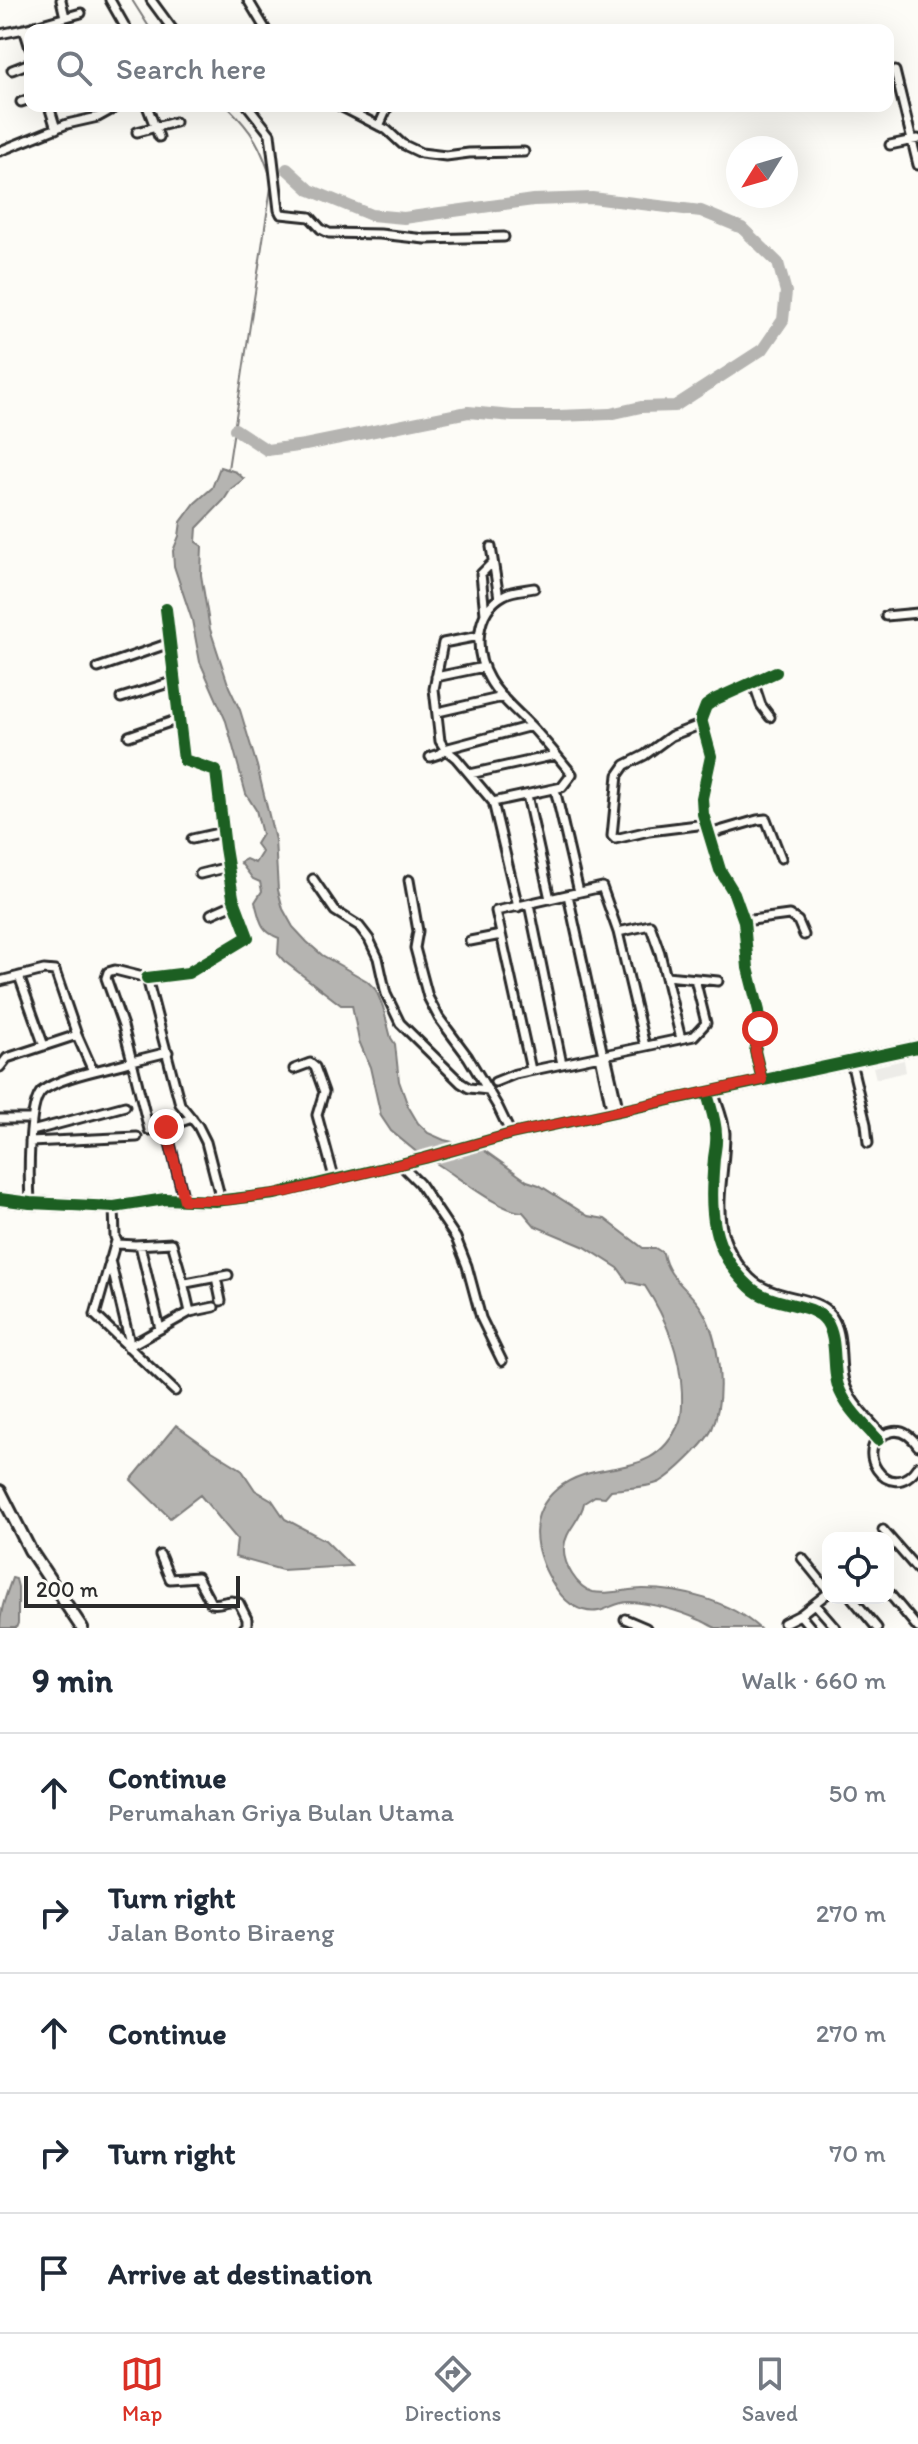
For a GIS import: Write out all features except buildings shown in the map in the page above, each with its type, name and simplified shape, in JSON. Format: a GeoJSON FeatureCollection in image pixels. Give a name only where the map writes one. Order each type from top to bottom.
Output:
{"type":"FeatureCollection","features":[{"type":"Feature","properties":{"kind":"street"},"geometry":{"type":"LineString","coordinates":[[61,0],[65,17]]}},
{"type":"Feature","properties":{"kind":"street"},"geometry":{"type":"LineString","coordinates":[[110,0],[124,24]]}},
{"type":"Feature","properties":{"kind":"street"},"geometry":{"type":"LineString","coordinates":[[151,0],[169,24]]}},
{"type":"Feature","properties":{"kind":"street"},"geometry":{"type":"LineString","coordinates":[[248,0],[262,24]]}},
{"type":"Feature","properties":{"kind":"street"},"geometry":{"type":"LineString","coordinates":[[41,24],[81,13]]}},
{"type":"Feature","properties":{"kind":"street"},"geometry":{"type":"LineString","coordinates":[[0,34],[24,29]]}},
{"type":"Feature","properties":{"kind":"street"},"geometry":{"type":"LineString","coordinates":[[12,70],[24,65]]}},
{"type":"Feature","properties":{"kind":"street"},"geometry":{"type":"LineString","coordinates":[[895,71],[915,140],[918,165]]}},
{"type":"Feature","properties":{"kind":"street"},"geometry":{"type":"LineString","coordinates":[[51,112],[56,129]]}},
{"type":"Feature","properties":{"kind":"street"},"geometry":{"type":"LineString","coordinates":[[0,151],[107,112]]}},
{"type":"Feature","properties":{"kind":"street"},"geometry":{"type":"LineString","coordinates":[[149,112],[159,137]]}},
{"type":"Feature","properties":{"kind":"street"},"geometry":{"type":"LineString","coordinates":[[253,112],[270,134],[281,214],[310,217],[329,233],[425,239],[504,237]]}},
{"type":"Feature","properties":{"kind":"street"},"geometry":{"type":"LineString","coordinates":[[352,112],[379,126],[410,149],[431,155],[524,152]]}},
{"type":"Feature","properties":{"kind":"street"},"geometry":{"type":"LineString","coordinates":[[379,126],[385,112]]}},
{"type":"Feature","properties":{"kind":"street"},"geometry":{"type":"LineString","coordinates":[[137,132],[175,122]]}},
{"type":"Feature","properties":{"kind":"street"},"geometry":{"type":"LineString","coordinates":[[890,145],[915,140]]}},
{"type":"Feature","properties":{"kind":"street"},"geometry":{"type":"LineString","coordinates":[[491,547],[499,598]]}},
{"type":"Feature","properties":{"kind":"street"},"geometry":{"type":"LineString","coordinates":[[493,562],[481,574],[485,614],[479,636],[484,667],[489,680],[572,774],[562,787],[493,802]]}},
{"type":"Feature","properties":{"kind":"street"},"geometry":{"type":"LineString","coordinates":[[485,614],[507,593],[534,588]]}},
{"type":"Feature","properties":{"kind":"street"},"geometry":{"type":"LineString","coordinates":[[166,609],[184,760],[216,771],[228,867],[248,937],[188,973],[147,978],[115,970],[106,975],[129,1044],[149,1130],[192,1118]]}},
{"type":"Feature","properties":{"kind":"street"},"geometry":{"type":"LineString","coordinates":[[886,616],[918,613]]}},
{"type":"Feature","properties":{"kind":"street"},"geometry":{"type":"LineString","coordinates":[[479,636],[443,643],[434,689],[440,741],[493,802],[518,907]]}},
{"type":"Feature","properties":{"kind":"street"},"geometry":{"type":"LineString","coordinates":[[98,668],[170,643]]}},
{"type":"Feature","properties":{"kind":"street"},"geometry":{"type":"LineString","coordinates":[[436,677],[484,667]]}},
{"type":"Feature","properties":{"kind":"street"},"geometry":{"type":"LineString","coordinates":[[762,1080],[755,1051],[760,1029],[759,1011],[748,968],[744,921],[734,893],[720,870],[706,824],[702,798],[711,756],[702,714],[711,702],[776,672]]}},
{"type":"Feature","properties":{"kind":"street"},"geometry":{"type":"LineString","coordinates":[[121,698],[175,681]]}},
{"type":"Feature","properties":{"kind":"street"},"geometry":{"type":"LineString","coordinates":[[753,681],[761,705],[770,717]]}},
{"type":"Feature","properties":{"kind":"street"},"geometry":{"type":"LineString","coordinates":[[438,712],[503,697]]}},
{"type":"Feature","properties":{"kind":"street"},"geometry":{"type":"LineString","coordinates":[[129,736],[179,719]]}},
{"type":"Feature","properties":{"kind":"street"},"geometry":{"type":"LineString","coordinates":[[702,724],[671,736],[622,768],[618,775],[612,836],[618,838],[706,824]]}},
{"type":"Feature","properties":{"kind":"street"},"geometry":{"type":"LineString","coordinates":[[430,757],[445,749],[531,726]]}},
{"type":"Feature","properties":{"kind":"street"},"geometry":{"type":"LineString","coordinates":[[470,774],[556,755]]}},
{"type":"Feature","properties":{"kind":"street"},"geometry":{"type":"LineString","coordinates":[[555,789],[579,892]]}},
{"type":"Feature","properties":{"kind":"street"},"geometry":{"type":"LineString","coordinates":[[527,795],[550,899]]}},
{"type":"Feature","properties":{"kind":"street"},"geometry":{"type":"LineString","coordinates":[[709,834],[765,819],[781,858]]}},
{"type":"Feature","properties":{"kind":"street"},"geometry":{"type":"LineString","coordinates":[[192,839],[223,832]]}},
{"type":"Feature","properties":{"kind":"street"},"geometry":{"type":"LineString","coordinates":[[200,874],[228,867]]}},
{"type":"Feature","properties":{"kind":"street"},"geometry":{"type":"LineString","coordinates":[[313,879],[335,911],[359,926],[369,939],[378,958],[386,994],[406,1030],[461,1083],[469,1088],[488,1090]]}},
{"type":"Feature","properties":{"kind":"street"},"geometry":{"type":"LineString","coordinates":[[409,880],[418,931],[415,948],[428,997],[488,1090],[511,1134]]}},
{"type":"Feature","properties":{"kind":"street"},"geometry":{"type":"LineString","coordinates":[[531,1070],[496,911],[602,887],[618,932],[645,1046]]}},
{"type":"Feature","properties":{"kind":"street"},"geometry":{"type":"LineString","coordinates":[[568,895],[616,1113]]}},
{"type":"Feature","properties":{"kind":"street"},"geometry":{"type":"LineString","coordinates":[[211,914],[236,903]]}},
{"type":"Feature","properties":{"kind":"street"},"geometry":{"type":"LineString","coordinates":[[529,904],[562,1064]]}},
{"type":"Feature","properties":{"kind":"street"},"geometry":{"type":"LineString","coordinates":[[744,921],[789,915],[798,921],[804,935]]}},
{"type":"Feature","properties":{"kind":"street"},"geometry":{"type":"LineString","coordinates":[[618,932],[650,925],[681,1039]]}},
{"type":"Feature","properties":{"kind":"street"},"geometry":{"type":"LineString","coordinates":[[470,941],[501,935]]}},
{"type":"Feature","properties":{"kind":"street"},"geometry":{"type":"LineString","coordinates":[[0,981],[44,970],[55,971],[93,1071]]}},
{"type":"Feature","properties":{"kind":"street"},"geometry":{"type":"LineString","coordinates":[[19,976],[44,1046]]}},
{"type":"Feature","properties":{"kind":"street"},"geometry":{"type":"LineString","coordinates":[[666,976],[718,981]]}},
{"type":"Feature","properties":{"kind":"street"},"geometry":{"type":"LineString","coordinates":[[147,978],[180,1104],[206,1142],[221,1200]]}},
{"type":"Feature","properties":{"kind":"street"},"geometry":{"type":"LineString","coordinates":[[495,1082],[531,1070],[694,1036],[706,1023],[695,979]]}},
{"type":"Feature","properties":{"kind":"street"},"geometry":{"type":"LineString","coordinates":[[0,1067],[7,1058],[77,1035]]}},
{"type":"Feature","properties":{"kind":"street"},"geometry":{"type":"LineString","coordinates":[[0,1199],[114,1207],[165,1199],[221,1200],[275,1194],[474,1146],[511,1134],[918,1047]]}},
{"type":"Feature","properties":{"kind":"street"},"geometry":{"type":"LineString","coordinates":[[30,1203],[32,1119],[36,1100],[42,1092],[93,1071],[168,1052]]}},
{"type":"Feature","properties":{"kind":"street"},"geometry":{"type":"LineString","coordinates":[[851,1062],[868,1143]]}},
{"type":"Feature","properties":{"kind":"street"},"geometry":{"type":"LineString","coordinates":[[294,1069],[310,1063],[317,1069],[324,1095],[317,1115],[335,1181]]}},
{"type":"Feature","properties":{"kind":"street"},"geometry":{"type":"LineString","coordinates":[[710,1092],[725,1130],[719,1209],[722,1231],[734,1256],[750,1279],[770,1292],[823,1306],[832,1316],[838,1329],[842,1371],[849,1394],[880,1438]]}},
{"type":"Feature","properties":{"kind":"street"},"geometry":{"type":"LineString","coordinates":[[32,1131],[125,1106]]}},
{"type":"Feature","properties":{"kind":"street"},"geometry":{"type":"LineString","coordinates":[[0,1119],[32,1119]]}},
{"type":"Feature","properties":{"kind":"street"},"geometry":{"type":"LineString","coordinates":[[166,1127],[184,1200]]}},
{"type":"Feature","properties":{"kind":"street"},"geometry":{"type":"LineString","coordinates":[[30,1142],[137,1137]]}},
{"type":"Feature","properties":{"kind":"street"},"geometry":{"type":"LineString","coordinates":[[400,1164],[419,1183],[456,1238],[481,1318],[502,1361]]}},
{"type":"Feature","properties":{"kind":"street"},"geometry":{"type":"LineString","coordinates":[[114,1207],[116,1241],[95,1315],[175,1391]]}},
{"type":"Feature","properties":{"kind":"street"},"geometry":{"type":"LineString","coordinates":[[116,1241],[118,1244],[140,1245],[173,1243],[190,1312]]}},
{"type":"Feature","properties":{"kind":"street"},"geometry":{"type":"LineString","coordinates":[[140,1245],[160,1329]]}},
{"type":"Feature","properties":{"kind":"street"},"geometry":{"type":"LineString","coordinates":[[110,1260],[129,1339],[128,1347]]}},
{"type":"Feature","properties":{"kind":"street"},"geometry":{"type":"LineString","coordinates":[[183,1282],[228,1275]]}},
{"type":"Feature","properties":{"kind":"street"},"geometry":{"type":"LineString","coordinates":[[128,1347],[190,1312],[218,1304],[216,1277]]}},
{"type":"Feature","properties":{"kind":"street"},"geometry":{"type":"LineString","coordinates":[[918,1446],[912,1438],[898,1432],[880,1438],[872,1457],[878,1472],[891,1480],[899,1480],[916,1471],[918,1484]]}},
{"type":"Feature","properties":{"kind":"street"},"geometry":{"type":"LineString","coordinates":[[0,1491],[30,1550],[82,1628]]}},
{"type":"Feature","properties":{"kind":"street"},"geometry":{"type":"LineString","coordinates":[[894,1545],[917,1568]]}},
{"type":"Feature","properties":{"kind":"street"},"geometry":{"type":"LineString","coordinates":[[160,1555],[170,1579],[197,1577],[211,1603],[232,1600],[239,1603],[247,1619],[244,1628]]}},
{"type":"Feature","properties":{"kind":"street"},"geometry":{"type":"LineString","coordinates":[[802,1558],[822,1584]]}},
{"type":"Feature","properties":{"kind":"street"},"geometry":{"type":"LineString","coordinates":[[784,1623],[822,1598]]}},
{"type":"Feature","properties":{"kind":"street"},"geometry":{"type":"LineString","coordinates":[[894,1599],[918,1628]]}},
{"type":"Feature","properties":{"kind":"street"},"geometry":{"type":"LineString","coordinates":[[815,1604],[836,1628]]}},
{"type":"Feature","properties":{"kind":"street"},"geometry":{"type":"LineString","coordinates":[[857,1604],[877,1628]]}},
{"type":"Feature","properties":{"kind":"street"},"geometry":{"type":"LineString","coordinates":[[800,1615],[811,1628]]}},
{"type":"Feature","properties":{"kind":"street"},"geometry":{"type":"LineString","coordinates":[[625,1619],[646,1628]]}},
{"type":"Feature","properties":{"kind":"shaded area"},"geometry":{"type":"Polygon","coordinates":[[[220,467],[236,472],[244,479],[231,489],[197,528],[196,542],[202,546],[201,575],[210,629],[257,766],[275,840],[278,890],[283,909],[293,927],[322,955],[367,981],[376,990],[395,1044],[399,1081],[408,1106],[428,1133],[482,1149],[527,1181],[539,1185],[588,1216],[605,1219],[643,1248],[655,1248],[663,1253],[673,1276],[701,1308],[713,1335],[720,1384],[716,1416],[709,1435],[689,1458],[660,1482],[611,1490],[605,1497],[595,1496],[584,1503],[565,1542],[564,1554],[569,1568],[582,1586],[593,1592],[643,1589],[689,1594],[720,1604],[759,1628],[716,1628],[674,1611],[629,1602],[597,1611],[583,1610],[565,1599],[546,1570],[536,1534],[537,1522],[547,1499],[573,1479],[640,1462],[668,1442],[682,1413],[681,1378],[675,1351],[660,1311],[645,1286],[628,1282],[618,1268],[585,1247],[535,1226],[523,1212],[491,1200],[434,1162],[434,1158],[419,1154],[391,1131],[381,1116],[352,1005],[341,1005],[284,961],[278,954],[279,938],[262,924],[255,902],[262,891],[260,882],[253,879],[240,862],[246,859],[255,863],[262,852],[256,844],[262,834],[256,810],[246,794],[226,721],[200,662],[192,620],[174,566],[173,551],[181,522],[195,503],[212,488],[220,467]]]}},
{"type":"Feature","properties":{"kind":"shaded area"},"geometry":{"type":"Polygon","coordinates":[[[904,1060],[906,1072],[876,1079],[873,1067],[904,1060]]]}},
{"type":"Feature","properties":{"kind":"shaded area"},"geometry":{"type":"Polygon","coordinates":[[[176,1425],[241,1469],[255,1490],[272,1500],[285,1519],[325,1540],[351,1566],[282,1570],[235,1557],[237,1539],[200,1495],[170,1518],[131,1480],[176,1425]]]}},
{"type":"Feature","properties":{"kind":"shaded area"},"geometry":{"type":"Polygon","coordinates":[[[12,1578],[16,1579],[18,1587],[18,1623],[16,1628],[0,1628],[2,1609],[12,1578]]]}},
{"type":"Feature","properties":{"kind":"waterway"},"geometry":{"type":"LineString","coordinates":[[132,0],[147,24]]}},
{"type":"Feature","properties":{"kind":"waterway"},"geometry":{"type":"LineString","coordinates":[[228,469],[272,181],[255,140],[232,112]]}},
{"type":"Feature","properties":{"kind":"waterway"},"geometry":{"type":"LineString","coordinates":[[235,429],[267,450],[468,412],[558,416],[610,414],[641,407],[675,406],[763,349],[783,320],[786,292],[778,263],[742,228],[701,211],[592,198],[533,200],[404,218],[371,215],[310,190],[287,169]]}},
{"type":"Feature","properties":{"kind":"cycle path"},"geometry":{"type":"LineString","coordinates":[[147,978],[188,973],[248,937],[233,897],[216,771],[184,760],[166,609]]}},
{"type":"Feature","properties":{"kind":"cycle path"},"geometry":{"type":"LineString","coordinates":[[762,1080],[755,1051],[760,1029],[759,1011],[748,968],[744,921],[734,893],[720,870],[703,814],[702,798],[711,756],[701,719],[706,706],[716,699],[776,672]]}},
{"type":"Feature","properties":{"kind":"cycle path"},"geometry":{"type":"LineString","coordinates":[[0,1199],[114,1207],[165,1199],[215,1201],[275,1194],[511,1134],[918,1047]]}},
{"type":"Feature","properties":{"kind":"cycle path"},"geometry":{"type":"LineString","coordinates":[[707,1093],[716,1137],[713,1212],[715,1228],[727,1258],[737,1273],[759,1293],[811,1310],[826,1321],[832,1336],[836,1378],[841,1394],[878,1440]]}},
{"type":"Feature","properties":{"kind":"route"},"geometry":{"type":"LineString","coordinates":[[166,1127],[184,1200],[221,1200],[275,1194],[474,1146],[511,1134],[762,1080],[755,1051],[760,1029]]}}]}
